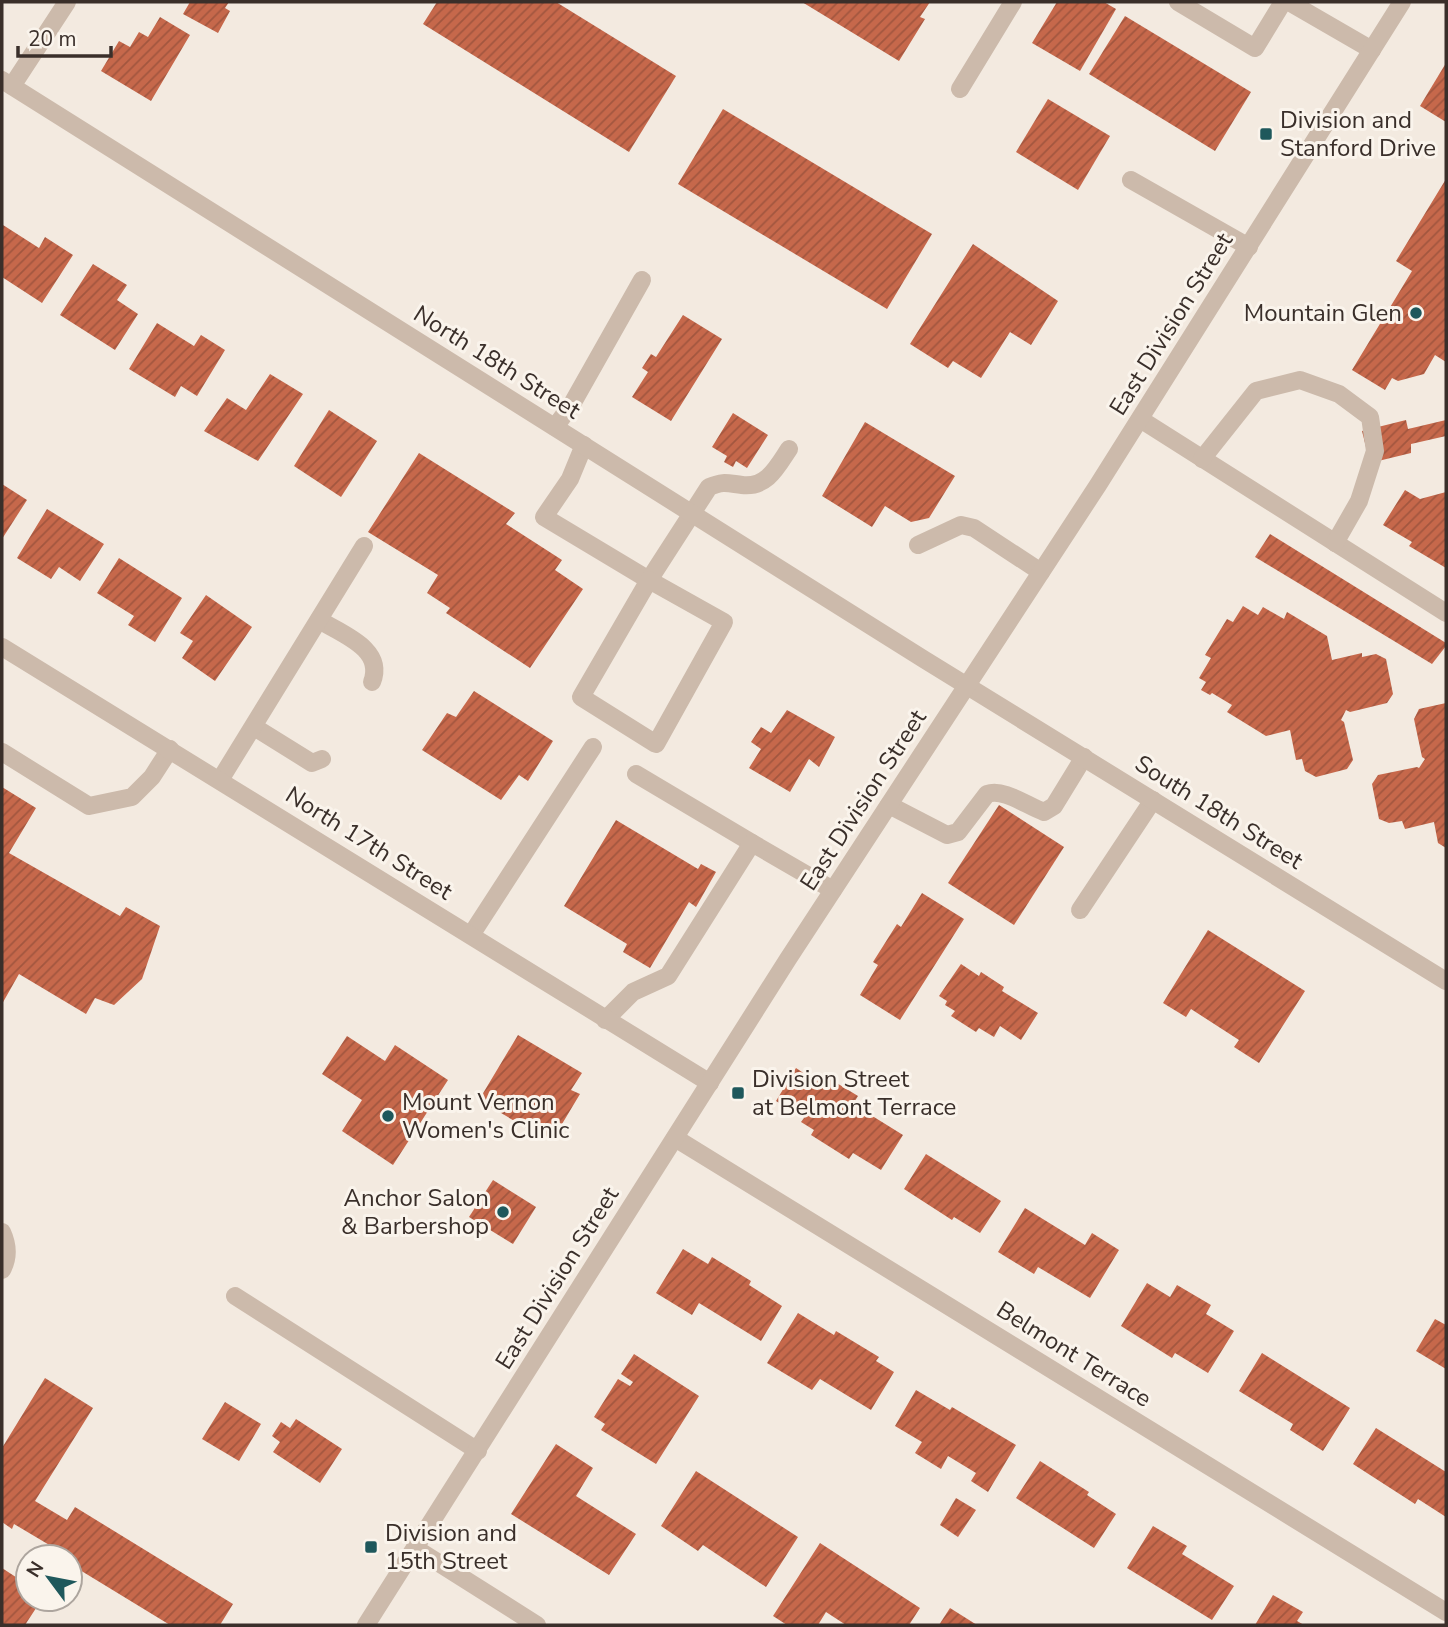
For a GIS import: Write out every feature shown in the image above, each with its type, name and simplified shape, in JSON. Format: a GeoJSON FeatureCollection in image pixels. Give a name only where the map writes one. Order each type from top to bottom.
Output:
{"type":"FeatureCollection","features":[{"type":"Feature","properties":{"kind":"street"},"geometry":{"type":"LineString","coordinates":[[7,83],[67,2]]}},
{"type":"Feature","properties":{"kind":"street"},"geometry":{"type":"LineString","coordinates":[[960,89],[1013,2]]}},
{"type":"Feature","properties":{"kind":"street"},"geometry":{"type":"LineString","coordinates":[[1178,2],[1255,48],[1283,2]]}},
{"type":"Feature","properties":{"kind":"street"},"geometry":{"type":"LineString","coordinates":[[1289,2],[1372,50]]}},
{"type":"Feature","properties":{"kind":"street","name":"East Division Street"},"geometry":{"type":"LineString","coordinates":[[366,1625],[709,1083],[1140,419],[1402,2]]}},
{"type":"Feature","properties":{"kind":"street","name":"North 18th Street"},"geometry":{"type":"LineString","coordinates":[[7,83],[967,685]]}},
{"type":"Feature","properties":{"kind":"street"},"geometry":{"type":"LineString","coordinates":[[1131,180],[1249,247]]}},
{"type":"Feature","properties":{"kind":"street"},"geometry":{"type":"LineString","coordinates":[[555,427],[572,404],[642,279]]}},
{"type":"Feature","properties":{"kind":"street"},"geometry":{"type":"LineString","coordinates":[[1202,459],[1256,391],[1300,380],[1339,394],[1370,416],[1375,451],[1359,501],[1335,543]]}},
{"type":"Feature","properties":{"kind":"street"},"geometry":{"type":"LineString","coordinates":[[1140,419],[1446,613]]}},
{"type":"Feature","properties":{"kind":"street"},"geometry":{"type":"LineString","coordinates":[[584,445],[570,479],[544,517],[649,580],[724,622],[656,744],[581,697],[649,580],[709,488],[724,481],[758,485],[766,480],[789,449]]}},
{"type":"Feature","properties":{"kind":"street"},"geometry":{"type":"LineString","coordinates":[[918,545],[961,525],[974,528],[1041,572]]}},
{"type":"Feature","properties":{"kind":"street"},"geometry":{"type":"LineString","coordinates":[[220,780],[364,546]]}},
{"type":"Feature","properties":{"kind":"street"},"geometry":{"type":"LineString","coordinates":[[319,620],[363,646],[372,657],[376,672],[372,682]]}},
{"type":"Feature","properties":{"kind":"street","name":"North 17th Street"},"geometry":{"type":"LineString","coordinates":[[2,647],[709,1083]]}},
{"type":"Feature","properties":{"kind":"street","name":"South 18th Street"},"geometry":{"type":"LineString","coordinates":[[967,685],[1446,981]]}},
{"type":"Feature","properties":{"kind":"street"},"geometry":{"type":"LineString","coordinates":[[254,726],[312,763],[322,759]]}},
{"type":"Feature","properties":{"kind":"street"},"geometry":{"type":"LineString","coordinates":[[471,935],[593,747]]}},
{"type":"Feature","properties":{"kind":"street"},"geometry":{"type":"LineString","coordinates":[[2,752],[89,806],[132,797],[152,777],[170,749]]}},
{"type":"Feature","properties":{"kind":"street"},"geometry":{"type":"LineString","coordinates":[[889,805],[947,835],[958,832],[987,794],[992,792],[1044,812],[1054,806],[1084,757]]}},
{"type":"Feature","properties":{"kind":"street"},"geometry":{"type":"LineString","coordinates":[[636,774],[833,890]]}},
{"type":"Feature","properties":{"kind":"street"},"geometry":{"type":"LineString","coordinates":[[1080,910],[1153,800]]}},
{"type":"Feature","properties":{"kind":"street"},"geometry":{"type":"LineString","coordinates":[[605,1020],[633,992],[668,976],[752,843]]}},
{"type":"Feature","properties":{"kind":"street","name":"Belmont Terrace"},"geometry":{"type":"LineString","coordinates":[[675,1138],[1446,1612]]}},
{"type":"Feature","properties":{"kind":"street"},"geometry":{"type":"LineString","coordinates":[[2,1232],[7,1246],[2,1270]]}},
{"type":"Feature","properties":{"kind":"street"},"geometry":{"type":"LineString","coordinates":[[235,1296],[478,1451]]}},
{"type":"Feature","properties":{"kind":"street"},"geometry":{"type":"LineString","coordinates":[[415,1548],[537,1625]]}},
{"type":"Feature","properties":{"kind":"building"},"geometry":{"type":"Polygon","coordinates":[[[190,2],[229,2],[225,8],[230,11],[218,33],[183,14],[190,2]]]}},
{"type":"Feature","properties":{"kind":"building"},"geometry":{"type":"Polygon","coordinates":[[[437,2],[556,2],[676,76],[629,152],[423,24],[437,2]]]}},
{"type":"Feature","properties":{"kind":"building"},"geometry":{"type":"Polygon","coordinates":[[[802,2],[930,2],[920,17],[925,19],[899,61],[802,2]]]}},
{"type":"Feature","properties":{"kind":"building"},"geometry":{"type":"Polygon","coordinates":[[[1057,2],[1104,2],[1116,9],[1080,71],[1032,43],[1057,2]]]}},
{"type":"Feature","properties":{"kind":"building"},"geometry":{"type":"Polygon","coordinates":[[[1125,16],[1251,92],[1215,151],[1089,74],[1125,16]]]}},
{"type":"Feature","properties":{"kind":"building"},"geometry":{"type":"Polygon","coordinates":[[[160,17],[190,35],[151,101],[101,71],[119,41],[130,47],[139,32],[148,37],[160,17]]]}},
{"type":"Feature","properties":{"kind":"building"},"geometry":{"type":"Polygon","coordinates":[[[1446,63],[1446,122],[1420,106],[1446,63]]]}},
{"type":"Feature","properties":{"kind":"building"},"geometry":{"type":"Polygon","coordinates":[[[1048,99],[1110,136],[1078,190],[1016,152],[1048,99]]]}},
{"type":"Feature","properties":{"kind":"building"},"geometry":{"type":"Polygon","coordinates":[[[723,109],[932,234],[887,309],[678,184],[723,109]]]}},
{"type":"Feature","properties":{"kind":"building","name":"Mountain Glen"},"geometry":{"type":"Polygon","coordinates":[[[1446,179],[1446,362],[1435,355],[1424,374],[1398,381],[1392,378],[1385,390],[1352,370],[1412,271],[1396,261],[1446,179]]]}},
{"type":"Feature","properties":{"kind":"building"},"geometry":{"type":"Polygon","coordinates":[[[3,225],[39,248],[45,237],[73,255],[42,303],[2,277],[3,225]]]}},
{"type":"Feature","properties":{"kind":"building"},"geometry":{"type":"Polygon","coordinates":[[[973,244],[1058,301],[1031,345],[1010,332],[981,378],[953,361],[948,368],[910,344],[973,244]]]}},
{"type":"Feature","properties":{"kind":"building"},"geometry":{"type":"Polygon","coordinates":[[[93,264],[127,285],[117,300],[138,314],[115,350],[60,315],[93,264]]]}},
{"type":"Feature","properties":{"kind":"building"},"geometry":{"type":"Polygon","coordinates":[[[683,315],[722,339],[671,421],[632,397],[648,372],[642,368],[651,354],[656,357],[683,315]]]}},
{"type":"Feature","properties":{"kind":"building"},"geometry":{"type":"Polygon","coordinates":[[[157,323],[194,346],[201,335],[225,350],[197,396],[181,386],[175,397],[129,369],[157,323]]]}},
{"type":"Feature","properties":{"kind":"building"},"geometry":{"type":"Polygon","coordinates":[[[270,374],[303,394],[258,461],[204,431],[227,398],[246,410],[270,374]]]}},
{"type":"Feature","properties":{"kind":"building"},"geometry":{"type":"Polygon","coordinates":[[[329,410],[377,441],[341,497],[294,466],[329,410]]]}},
{"type":"Feature","properties":{"kind":"building"},"geometry":{"type":"Polygon","coordinates":[[[733,413],[768,435],[747,468],[736,461],[733,467],[724,462],[727,456],[712,447],[733,413]]]}},
{"type":"Feature","properties":{"kind":"building"},"geometry":{"type":"Polygon","coordinates":[[[1406,420],[1408,429],[1446,420],[1446,436],[1411,444],[1411,453],[1370,463],[1362,431],[1406,420]]]}},
{"type":"Feature","properties":{"kind":"building"},"geometry":{"type":"Polygon","coordinates":[[[865,422],[955,476],[929,518],[911,522],[885,506],[872,527],[822,496],[865,422]]]}},
{"type":"Feature","properties":{"kind":"building"},"geometry":{"type":"Polygon","coordinates":[[[419,453],[515,513],[506,524],[562,560],[555,570],[583,589],[530,668],[446,613],[450,608],[427,593],[438,575],[368,532],[419,453]]]}},
{"type":"Feature","properties":{"kind":"building"},"geometry":{"type":"Polygon","coordinates":[[[2,484],[27,500],[2,539],[2,484]]]}},
{"type":"Feature","properties":{"kind":"building"},"geometry":{"type":"Polygon","coordinates":[[[1405,490],[1420,499],[1446,492],[1446,568],[1409,546],[1412,542],[1383,525],[1405,490]]]}},
{"type":"Feature","properties":{"kind":"building"},"geometry":{"type":"Polygon","coordinates":[[[47,509],[104,544],[80,581],[59,567],[51,579],[17,558],[47,509]]]}},
{"type":"Feature","properties":{"kind":"building"},"geometry":{"type":"Polygon","coordinates":[[[1270,534],[1446,643],[1446,646],[1432,664],[1255,557],[1270,534]]]}},
{"type":"Feature","properties":{"kind":"building"},"geometry":{"type":"Polygon","coordinates":[[[119,558],[182,598],[155,642],[128,625],[134,616],[97,593],[119,558]]]}},
{"type":"Feature","properties":{"kind":"building"},"geometry":{"type":"Polygon","coordinates":[[[206,595],[252,627],[215,681],[182,658],[193,641],[180,633],[206,595]]]}},
{"type":"Feature","properties":{"kind":"building"},"geometry":{"type":"Polygon","coordinates":[[[1243,606],[1258,615],[1263,607],[1284,619],[1287,612],[1327,636],[1332,660],[1362,653],[1362,657],[1376,654],[1386,659],[1393,694],[1387,703],[1350,712],[1346,710],[1341,720],[1344,722],[1353,760],[1347,769],[1316,777],[1305,771],[1302,759],[1296,760],[1290,730],[1266,736],[1227,712],[1232,705],[1201,690],[1206,682],[1199,678],[1211,658],[1205,655],[1227,619],[1233,622],[1243,606]]]}},
{"type":"Feature","properties":{"kind":"building"},"geometry":{"type":"Polygon","coordinates":[[[474,691],[553,741],[528,781],[519,775],[501,800],[422,750],[447,713],[456,717],[474,691]]]}},
{"type":"Feature","properties":{"kind":"building"},"geometry":{"type":"Polygon","coordinates":[[[1446,703],[1446,848],[1438,843],[1434,822],[1405,829],[1402,821],[1389,823],[1379,819],[1372,784],[1378,775],[1419,768],[1425,759],[1422,757],[1414,719],[1419,709],[1446,703]]]}},
{"type":"Feature","properties":{"kind":"building"},"geometry":{"type":"Polygon","coordinates":[[[787,710],[835,737],[819,767],[809,759],[790,792],[749,768],[761,749],[751,742],[761,727],[771,733],[787,710]]]}},
{"type":"Feature","properties":{"kind":"building"},"geometry":{"type":"Polygon","coordinates":[[[2,787],[36,808],[9,853],[120,916],[126,907],[160,926],[142,979],[114,1005],[95,998],[86,1014],[19,974],[2,1004],[2,787]]]}},
{"type":"Feature","properties":{"kind":"building"},"geometry":{"type":"Polygon","coordinates":[[[999,805],[1064,847],[1014,925],[948,883],[999,805]]]}},
{"type":"Feature","properties":{"kind":"building"},"geometry":{"type":"Polygon","coordinates":[[[616,820],[698,869],[701,864],[716,872],[696,907],[689,902],[650,968],[623,952],[627,944],[564,906],[616,820]]]}},
{"type":"Feature","properties":{"kind":"building"},"geometry":{"type":"Polygon","coordinates":[[[922,893],[964,919],[900,1020],[860,995],[878,965],[873,962],[897,924],[901,927],[922,893]]]}},
{"type":"Feature","properties":{"kind":"building"},"geometry":{"type":"Polygon","coordinates":[[[1208,930],[1305,991],[1259,1063],[1234,1047],[1239,1040],[1191,1009],[1186,1017],[1163,1003],[1208,930]]]}},
{"type":"Feature","properties":{"kind":"building"},"geometry":{"type":"Polygon","coordinates":[[[961,964],[979,976],[981,972],[1004,987],[1002,991],[1038,1013],[1021,1040],[1000,1026],[994,1037],[979,1028],[976,1032],[951,1016],[955,1011],[945,1005],[947,1001],[939,996],[961,964]]]}},
{"type":"Feature","properties":{"kind":"building"},"geometry":{"type":"Polygon","coordinates":[[[518,1035],[582,1073],[571,1090],[580,1094],[562,1124],[556,1121],[545,1139],[479,1100],[518,1035]]]}},
{"type":"Feature","properties":{"kind":"building","name":"Mount Vernon Women's Clinic"},"geometry":{"type":"Polygon","coordinates":[[[347,1036],[385,1061],[395,1045],[448,1080],[393,1165],[342,1131],[362,1100],[322,1074],[347,1036]]]}},
{"type":"Feature","properties":{"kind":"building"},"geometry":{"type":"Polygon","coordinates":[[[796,1068],[817,1082],[822,1074],[858,1096],[853,1104],[903,1135],[881,1170],[853,1153],[849,1159],[811,1135],[814,1130],[801,1122],[804,1118],[776,1101],[796,1068]]]}},
{"type":"Feature","properties":{"kind":"building"},"geometry":{"type":"Polygon","coordinates":[[[926,1154],[1001,1201],[980,1233],[954,1217],[952,1220],[904,1189],[926,1154]]]}},
{"type":"Feature","properties":{"kind":"building","name":"Anchor Salon & Barbershop"},"geometry":{"type":"Polygon","coordinates":[[[493,1180],[536,1207],[513,1244],[469,1217],[493,1180]]]}},
{"type":"Feature","properties":{"kind":"building"},"geometry":{"type":"Polygon","coordinates":[[[1025,1208],[1085,1245],[1092,1233],[1119,1250],[1090,1298],[1038,1267],[1034,1274],[998,1252],[1025,1208]]]}},
{"type":"Feature","properties":{"kind":"building"},"geometry":{"type":"Polygon","coordinates":[[[683,1249],[708,1264],[712,1257],[751,1281],[749,1285],[782,1306],[761,1341],[699,1303],[692,1315],[656,1293],[683,1249]]]}},
{"type":"Feature","properties":{"kind":"building"},"geometry":{"type":"Polygon","coordinates":[[[1147,1283],[1170,1297],[1177,1285],[1211,1305],[1206,1314],[1234,1331],[1208,1373],[1175,1353],[1172,1358],[1121,1326],[1147,1283]]]}},
{"type":"Feature","properties":{"kind":"building"},"geometry":{"type":"Polygon","coordinates":[[[798,1313],[834,1335],[836,1331],[879,1357],[876,1361],[894,1372],[871,1410],[820,1379],[812,1390],[767,1363],[798,1313]]]}},
{"type":"Feature","properties":{"kind":"building"},"geometry":{"type":"Polygon","coordinates":[[[1435,1319],[1446,1325],[1446,1369],[1416,1351],[1435,1319]]]}},
{"type":"Feature","properties":{"kind":"building"},"geometry":{"type":"Polygon","coordinates":[[[1262,1353],[1350,1408],[1323,1451],[1290,1430],[1293,1424],[1239,1391],[1262,1353]]]}},
{"type":"Feature","properties":{"kind":"building"},"geometry":{"type":"Polygon","coordinates":[[[634,1354],[699,1396],[656,1464],[601,1430],[605,1424],[594,1417],[618,1379],[630,1386],[633,1382],[621,1374],[634,1354]]]}},
{"type":"Feature","properties":{"kind":"building"},"geometry":{"type":"Polygon","coordinates":[[[45,1378],[93,1408],[35,1501],[67,1520],[75,1507],[233,1604],[220,1625],[170,1625],[84,1573],[84,1543],[46,1543],[14,1524],[12,1529],[2,1522],[2,1448],[45,1378]]]}},
{"type":"Feature","properties":{"kind":"building"},"geometry":{"type":"Polygon","coordinates":[[[916,1390],[950,1410],[952,1407],[1016,1445],[988,1492],[971,1481],[976,1473],[948,1456],[941,1469],[915,1453],[922,1442],[895,1426],[916,1390]]]}},
{"type":"Feature","properties":{"kind":"building"},"geometry":{"type":"Polygon","coordinates":[[[225,1402],[261,1424],[239,1461],[202,1439],[225,1402]]]}},
{"type":"Feature","properties":{"kind":"building"},"geometry":{"type":"Polygon","coordinates":[[[296,1419],[342,1449],[320,1483],[273,1452],[280,1442],[272,1436],[281,1422],[290,1428],[296,1419]]]}},
{"type":"Feature","properties":{"kind":"building"},"geometry":{"type":"Polygon","coordinates":[[[1376,1428],[1446,1472],[1446,1517],[1418,1499],[1415,1504],[1353,1464],[1376,1428]]]}},
{"type":"Feature","properties":{"kind":"building"},"geometry":{"type":"Polygon","coordinates":[[[556,1444],[593,1468],[576,1496],[636,1534],[609,1575],[511,1514],[556,1444]]]}},
{"type":"Feature","properties":{"kind":"building"},"geometry":{"type":"Polygon","coordinates":[[[1040,1461],[1089,1492],[1087,1495],[1116,1514],[1094,1548],[1016,1498],[1040,1461]]]}},
{"type":"Feature","properties":{"kind":"building"},"geometry":{"type":"Polygon","coordinates":[[[696,1471],[798,1537],[766,1587],[703,1545],[698,1551],[661,1526],[696,1471]]]}},
{"type":"Feature","properties":{"kind":"building"},"geometry":{"type":"Polygon","coordinates":[[[956,1498],[976,1510],[958,1537],[940,1525],[956,1498]]]}},
{"type":"Feature","properties":{"kind":"building"},"geometry":{"type":"Polygon","coordinates":[[[1153,1526],[1187,1546],[1182,1554],[1234,1586],[1212,1620],[1127,1568],[1153,1526]]]}},
{"type":"Feature","properties":{"kind":"building"},"geometry":{"type":"Polygon","coordinates":[[[820,1543],[920,1608],[909,1625],[846,1625],[826,1612],[818,1625],[787,1625],[773,1616],[820,1543]]]}},
{"type":"Feature","properties":{"kind":"building"},"geometry":{"type":"Polygon","coordinates":[[[2,1568],[14,1576],[14,1613],[33,1613],[25,1625],[2,1625],[2,1568]]]}},
{"type":"Feature","properties":{"kind":"building"},"geometry":{"type":"Polygon","coordinates":[[[1273,1595],[1303,1612],[1297,1621],[1304,1625],[1255,1625],[1273,1595]]]}},
{"type":"Feature","properties":{"kind":"building"},"geometry":{"type":"Polygon","coordinates":[[[950,1608],[977,1625],[939,1625],[950,1608]]]}},
{"type":"Feature","properties":{"kind":"place","name":"Division and Stanford Drive"},"geometry":{"type":"Point","coordinates":[1266,134]}},
{"type":"Feature","properties":{"kind":"place","name":"Mountain Glen"},"geometry":{"type":"Point","coordinates":[1416,313]}},
{"type":"Feature","properties":{"kind":"place","name":"Division Street at Belmont Terrace"},"geometry":{"type":"Point","coordinates":[738,1093]}},
{"type":"Feature","properties":{"kind":"place","name":"Mount Vernon Women's Clinic"},"geometry":{"type":"Point","coordinates":[388,1116]}},
{"type":"Feature","properties":{"kind":"place","name":"Anchor Salon & Barbershop"},"geometry":{"type":"Point","coordinates":[503,1212]}},
{"type":"Feature","properties":{"kind":"place","name":"Division and 15th Street"},"geometry":{"type":"Point","coordinates":[371,1547]}}]}
